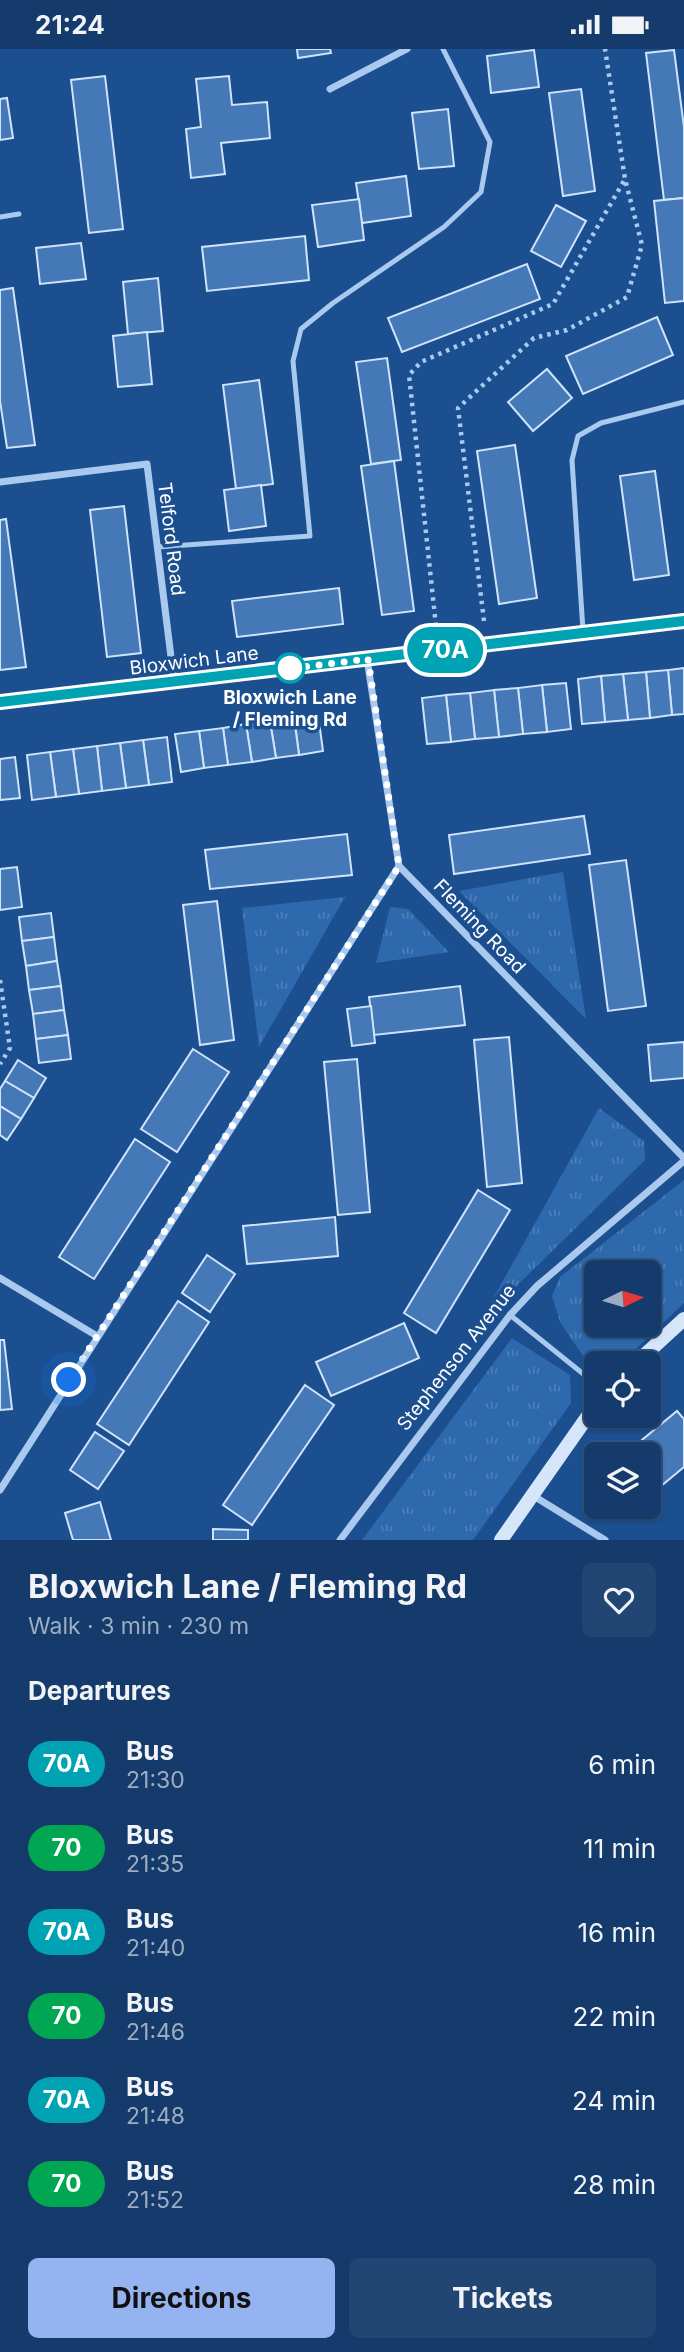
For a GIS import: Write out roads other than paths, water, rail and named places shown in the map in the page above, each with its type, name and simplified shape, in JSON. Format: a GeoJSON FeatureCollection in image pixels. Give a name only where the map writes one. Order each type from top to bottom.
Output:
{"type":"FeatureCollection","features":[{"type":"Feature","properties":{"kind":"street"},"geometry":{"type":"LineString","coordinates":[[330,89],[407,49]]}},
{"type":"Feature","properties":{"kind":"street","name":"Telford Road"},"geometry":{"type":"LineString","coordinates":[[0,482],[147,464],[174,682]]}},
{"type":"Feature","properties":{"kind":"street","name":"Bloxwich Lane"},"geometry":{"type":"LineString","coordinates":[[0,702],[684,621]]}},
{"type":"Feature","properties":{"kind":"street"},"geometry":{"type":"LineString","coordinates":[[0,1490],[399,866],[368,659]]}},
{"type":"Feature","properties":{"kind":"street","name":"Fleming Road"},"geometry":{"type":"LineString","coordinates":[[399,866],[684,1160]]}},
{"type":"Feature","properties":{"kind":"street","name":"Stephenson Avenue"},"geometry":{"type":"LineString","coordinates":[[340,1540],[510,1315],[537,1286],[684,1160]]}},
{"type":"Feature","properties":{"kind":"street"},"geometry":{"type":"LineString","coordinates":[[0,1278],[97,1336]]}},
{"type":"Feature","properties":{"kind":"street"},"geometry":{"type":"LineString","coordinates":[[649,1351],[684,1319]]}},
{"type":"Feature","properties":{"kind":"street"},"geometry":{"type":"LineString","coordinates":[[501,1540],[584,1421]]}},
{"type":"Feature","properties":{"kind":"street"},"geometry":{"type":"LineString","coordinates":[[532,1494],[606,1540]]}},
{"type":"Feature","properties":{"kind":"lane"},"geometry":{"type":"LineString","coordinates":[[158,547],[310,536],[293,361],[302,330],[333,303],[444,227],[481,192],[490,142],[443,49]]}},
{"type":"Feature","properties":{"kind":"lane"},"geometry":{"type":"LineString","coordinates":[[0,217],[19,215]]}},
{"type":"Feature","properties":{"kind":"lane"},"geometry":{"type":"LineString","coordinates":[[583,634],[572,460],[578,436],[601,423],[684,402]]}},
{"type":"Feature","properties":{"kind":"lane"},"geometry":{"type":"LineString","coordinates":[[510,1315],[584,1375]]}},
{"type":"Feature","properties":{"kind":"place","name":"Bloxwich Lane / Fleming Rd"},"geometry":{"type":"Point","coordinates":[290,668]}}]}
